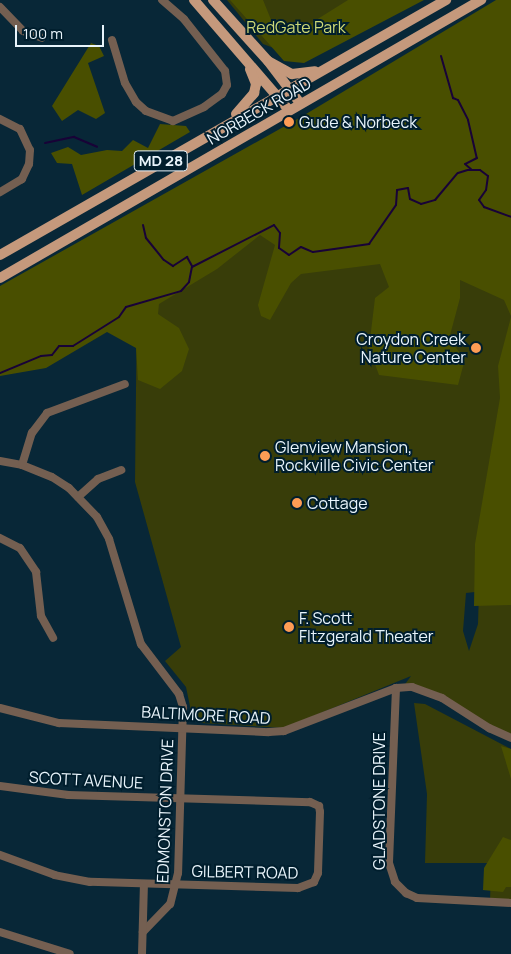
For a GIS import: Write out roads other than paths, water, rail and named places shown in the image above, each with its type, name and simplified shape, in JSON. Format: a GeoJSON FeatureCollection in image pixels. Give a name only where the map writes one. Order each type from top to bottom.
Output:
{"type":"FeatureCollection","features":[{"type":"Feature","properties":{"kind":"main road"},"geometry":{"type":"LineString","coordinates":[[194,0],[289,110]]}},
{"type":"Feature","properties":{"kind":"main road"},"geometry":{"type":"LineString","coordinates":[[213,0],[268,61],[300,103]]}},
{"type":"Feature","properties":{"kind":"main road","name":"NORBECK ROAD"},"geometry":{"type":"LineString","coordinates":[[0,255],[220,127],[446,0]]}},
{"type":"Feature","properties":{"kind":"main road","name":"NORBECK ROAD"},"geometry":{"type":"LineString","coordinates":[[0,278],[481,0]]}},
{"type":"Feature","properties":{"kind":"main road"},"geometry":{"type":"LineString","coordinates":[[220,127],[250,101],[256,88],[254,76],[241,54]]}},
{"type":"Feature","properties":{"kind":"main road"},"geometry":{"type":"LineString","coordinates":[[268,61],[292,74],[323,70]]}},
{"type":"Feature","properties":{"kind":"street"},"geometry":{"type":"LineString","coordinates":[[112,40],[125,83],[136,102],[146,111],[173,121],[204,107],[222,94],[226,85],[225,72],[184,19],[162,0]]}},
{"type":"Feature","properties":{"kind":"street"},"geometry":{"type":"LineString","coordinates":[[0,7],[23,31],[42,38]]}},
{"type":"Feature","properties":{"kind":"street"},"geometry":{"type":"LineString","coordinates":[[0,119],[15,125],[26,139],[30,164],[22,179],[0,192]]}},
{"type":"Feature","properties":{"kind":"street"},"geometry":{"type":"LineString","coordinates":[[22,465],[32,433],[47,413],[125,384]]}},
{"type":"Feature","properties":{"kind":"street","name":"EDMONSTON DRIVE"},"geometry":{"type":"LineString","coordinates":[[0,461],[22,465],[52,477],[78,497],[97,517],[109,539],[141,644],[180,694],[182,726],[181,799],[177,884],[170,904],[143,932]]}},
{"type":"Feature","properties":{"kind":"street"},"geometry":{"type":"LineString","coordinates":[[78,497],[98,479],[121,470]]}},
{"type":"Feature","properties":{"kind":"street"},"geometry":{"type":"LineString","coordinates":[[0,538],[20,548],[36,572],[41,616],[53,638]]}},
{"type":"Feature","properties":{"kind":"street","name":"BALTIMORE ROAD"},"geometry":{"type":"LineString","coordinates":[[0,708],[60,723],[284,731],[396,688],[426,690],[511,738]]}},
{"type":"Feature","properties":{"kind":"street","name":"GLADSTONE DRIVE"},"geometry":{"type":"LineString","coordinates":[[396,688],[390,863],[395,882],[406,893],[417,898],[511,903]]}},
{"type":"Feature","properties":{"kind":"street","name":"SCOTT AVENUE"},"geometry":{"type":"LineString","coordinates":[[0,786],[60,795],[310,802],[319,806],[318,873],[314,882]]}},
{"type":"Feature","properties":{"kind":"street","name":"GILBERT ROAD"},"geometry":{"type":"LineString","coordinates":[[0,855],[73,880],[298,888],[314,882]]}},
{"type":"Feature","properties":{"kind":"street","name":"EDMONSTON DRIVE"},"geometry":{"type":"LineString","coordinates":[[142,954],[144,884]]}},
{"type":"Feature","properties":{"kind":"street"},"geometry":{"type":"LineString","coordinates":[[0,932],[70,954]]}},
{"type":"Feature","properties":{"kind":"waterway"},"geometry":{"type":"LineString","coordinates":[[441,56],[453,98],[458,100],[468,120],[477,158],[465,164],[471,169]]}},
{"type":"Feature","properties":{"kind":"waterway"},"geometry":{"type":"LineString","coordinates":[[45,143],[74,137],[97,147]]}},
{"type":"Feature","properties":{"kind":"waterway"},"geometry":{"type":"LineString","coordinates":[[0,373],[41,356],[52,355],[59,346],[73,346],[119,317],[126,307],[181,291],[189,282],[192,267],[274,225],[280,233],[279,248],[289,255],[301,247],[313,252],[369,244],[396,205],[397,190],[408,188],[410,199],[421,204],[435,200],[458,173],[468,170],[480,170],[488,176],[486,190],[479,200],[484,207],[511,217]]}},
{"type":"Feature","properties":{"kind":"waterway"},"geometry":{"type":"LineString","coordinates":[[143,225],[146,238],[164,260],[173,266],[187,257],[192,266]]}},
{"type":"Feature","properties":{"kind":"place","name":"Gude & Norbeck"},"geometry":{"type":"Point","coordinates":[289,122]}},
{"type":"Feature","properties":{"kind":"place","name":"Croydon Creek Nature Center"},"geometry":{"type":"Point","coordinates":[476,348]}},
{"type":"Feature","properties":{"kind":"place","name":"Glenview Mansion, Rockville Civic Center"},"geometry":{"type":"Point","coordinates":[265,456]}},
{"type":"Feature","properties":{"kind":"place","name":"Cottage"},"geometry":{"type":"Point","coordinates":[297,503]}},
{"type":"Feature","properties":{"kind":"place","name":"F. Scott FItzgerald Theater"},"geometry":{"type":"Point","coordinates":[289,627]}},
{"type":"Feature","properties":{"kind":"park label","name":"RedGate Park"},"geometry":{"type":"Point","coordinates":[296,27]}}]}
